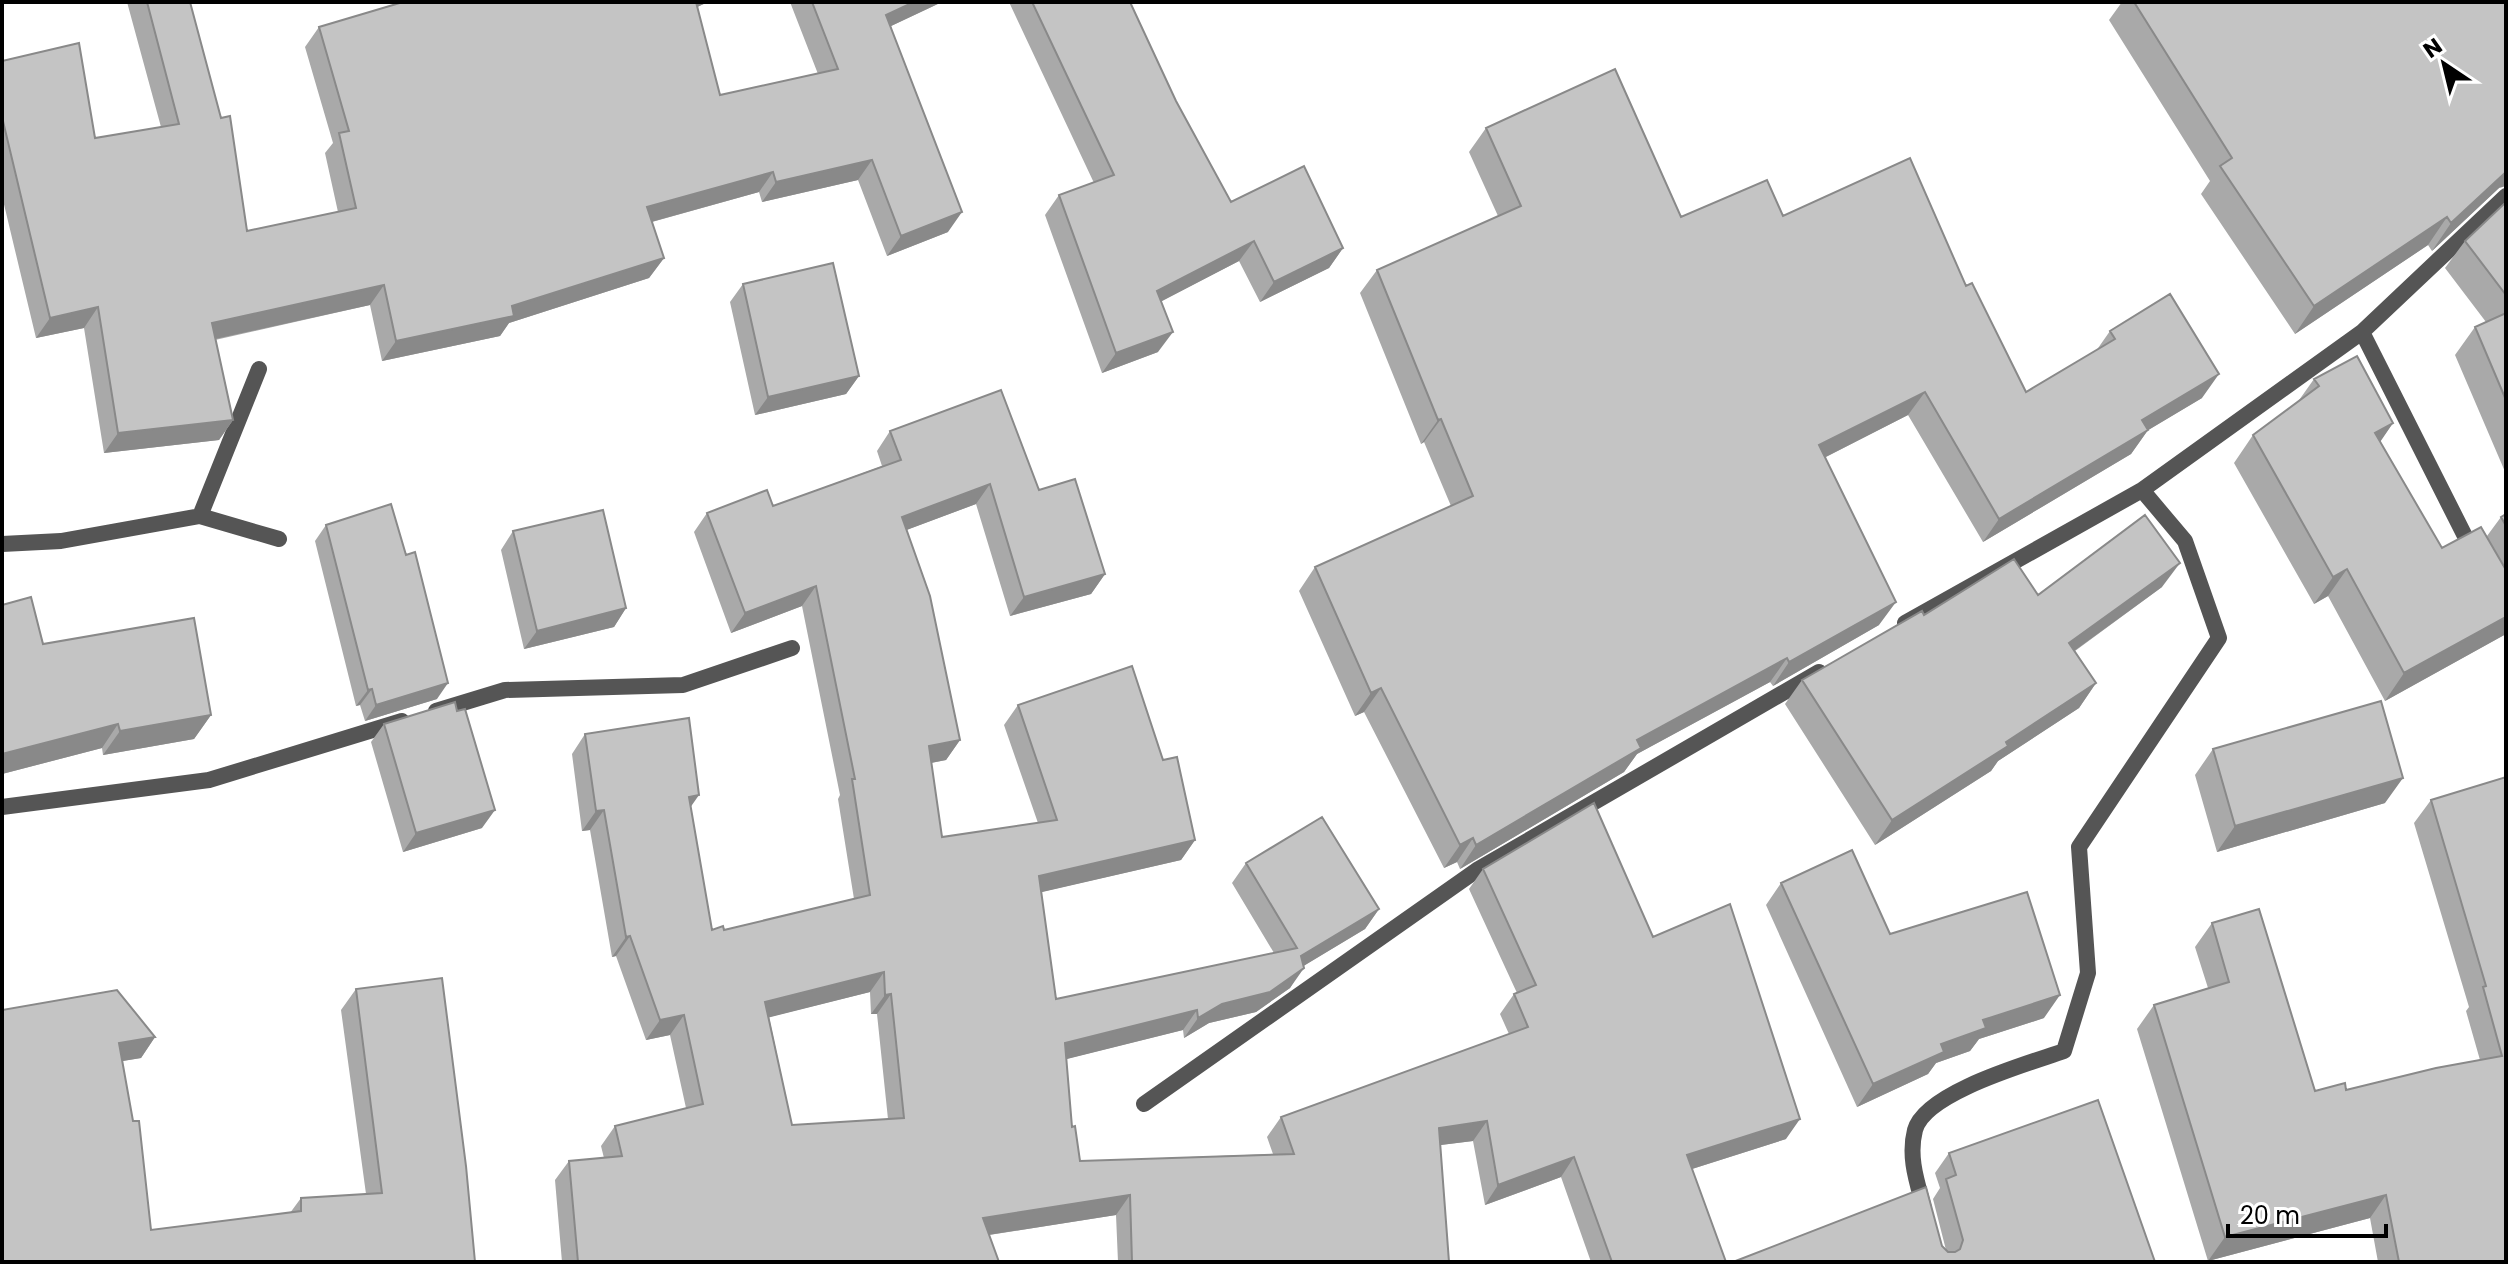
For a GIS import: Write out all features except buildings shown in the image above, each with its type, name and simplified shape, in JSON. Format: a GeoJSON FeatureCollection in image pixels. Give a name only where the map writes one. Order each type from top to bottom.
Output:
{"type":"FeatureCollection","features":[{"type":"Feature","properties":{"kind":"street"},"geometry":{"type":"LineString","coordinates":[[1895,629],[2142,490],[2362,332],[2506,196]]}},
{"type":"Feature","properties":{"kind":"street"},"geometry":{"type":"LineString","coordinates":[[2362,332],[2478,562]]}},
{"type":"Feature","properties":{"kind":"street"},"geometry":{"type":"LineString","coordinates":[[200,516],[259,369]]}},
{"type":"Feature","properties":{"kind":"street"},"geometry":{"type":"LineString","coordinates":[[1927,1220],[1912,1164],[1915,1127],[1939,1100],[1986,1078],[2064,1051],[2088,973],[2079,847],[2219,638],[2185,541],[2142,490]]}},
{"type":"Feature","properties":{"kind":"street"},"geometry":{"type":"LineString","coordinates":[[2,544],[61,541],[200,516],[279,539]]}},
{"type":"Feature","properties":{"kind":"street"},"geometry":{"type":"LineString","coordinates":[[2,807],[209,780],[505,690],[683,685],[792,648]]}},
{"type":"Feature","properties":{"kind":"street"},"geometry":{"type":"LineString","coordinates":[[1144,1104],[1477,870],[1840,660]]}}]}
